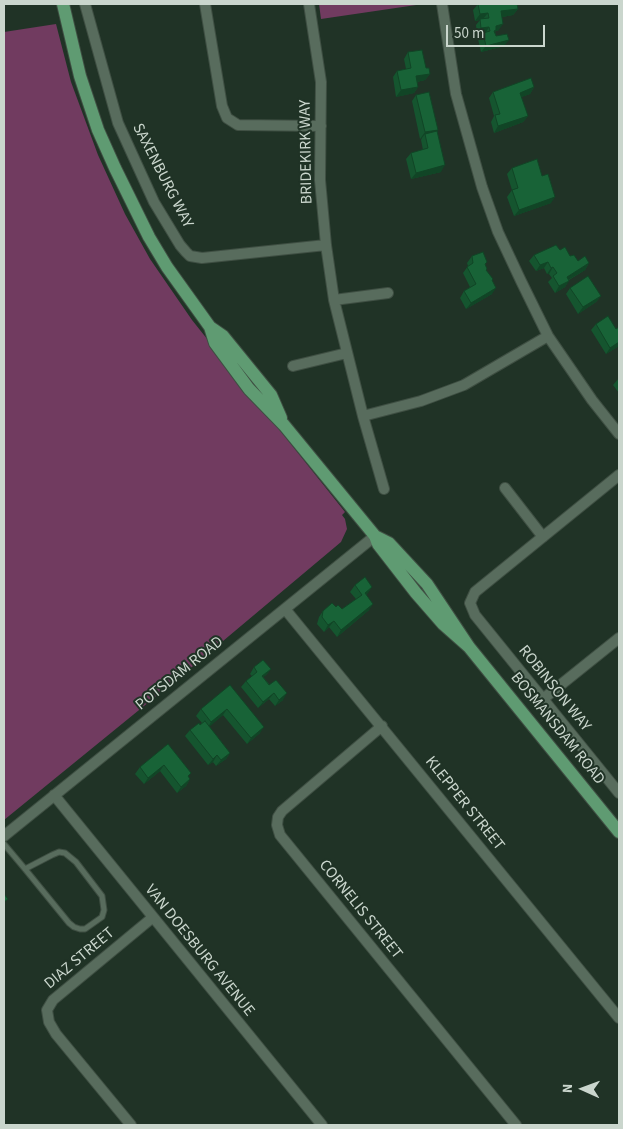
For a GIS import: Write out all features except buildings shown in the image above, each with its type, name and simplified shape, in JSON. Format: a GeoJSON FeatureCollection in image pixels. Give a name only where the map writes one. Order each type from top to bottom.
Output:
{"type":"FeatureCollection","features":[{"type":"Feature","properties":{"kind":"main road","name":"BOSMANSDAM ROAD"},"geometry":{"type":"LineString","coordinates":[[63,4],[80,76],[98,130],[115,168],[149,237],[167,267],[210,327],[215,343],[249,388],[284,425],[375,536],[389,543],[427,584],[469,647],[619,832]]}},
{"type":"Feature","properties":{"kind":"street","name":"SAXENBURG WAY"},"geometry":{"type":"LineString","coordinates":[[85,4],[118,123],[154,202],[186,252],[195,258],[202,258],[326,245]]}},
{"type":"Feature","properties":{"kind":"street"},"geometry":{"type":"LineString","coordinates":[[205,4],[222,106],[227,118],[238,125],[321,126]]}},
{"type":"Feature","properties":{"kind":"street","name":"BRIDEKIRK WAY"},"geometry":{"type":"LineString","coordinates":[[309,4],[321,82],[320,180],[326,245],[334,300],[363,416],[384,489]]}},
{"type":"Feature","properties":{"kind":"street"},"geometry":{"type":"LineString","coordinates":[[442,4],[456,94],[482,187],[509,257],[548,336],[592,400],[619,434]]}},
{"type":"Feature","properties":{"kind":"street"},"geometry":{"type":"LineString","coordinates":[[334,300],[388,292]]}},
{"type":"Feature","properties":{"kind":"street"},"geometry":{"type":"LineString","coordinates":[[363,416],[421,402],[464,385],[548,336]]}},
{"type":"Feature","properties":{"kind":"street"},"geometry":{"type":"LineString","coordinates":[[293,366],[347,353]]}},
{"type":"Feature","properties":{"kind":"street"},"geometry":{"type":"LineString","coordinates":[[505,488],[543,537],[619,475]]}},
{"type":"Feature","properties":{"kind":"street","name":"POTSDAM ROAD"},"geometry":{"type":"LineString","coordinates":[[4,836],[375,536]]}},
{"type":"Feature","properties":{"kind":"street","name":"ROBINSON WAY"},"geometry":{"type":"LineString","coordinates":[[543,537],[475,592],[470,603],[475,616],[619,793]]}},
{"type":"Feature","properties":{"kind":"street","name":"KLEPPER STREET"},"geometry":{"type":"LineString","coordinates":[[285,609],[619,1018]]}},
{"type":"Feature","properties":{"kind":"street"},"geometry":{"type":"LineString","coordinates":[[543,699],[619,638]]}},
{"type":"Feature","properties":{"kind":"street","name":"CORNELIS STREET"},"geometry":{"type":"LineString","coordinates":[[382,726],[282,810],[278,817],[277,825],[280,835],[516,1125]]}},
{"type":"Feature","properties":{"kind":"street","name":"VAN DOESBURG AVENUE"},"geometry":{"type":"LineString","coordinates":[[54,795],[322,1125]]}},
{"type":"Feature","properties":{"kind":"street","name":"DIAZ STREET"},"geometry":{"type":"LineString","coordinates":[[131,1125],[56,1034],[49,1022],[48,1010],[53,1000],[152,918]]}},
{"type":"Feature","properties":{"kind":"lane"},"geometry":{"type":"LineString","coordinates":[[4,844],[25,869],[74,927],[84,928],[96,922],[102,916],[104,910],[102,896],[72,857],[60,852],[25,869]]}},
{"type":"Feature","properties":{"kind":"shaded area"},"geometry":{"type":"Polygon","coordinates":[[[319,4],[423,4],[321,19],[319,4]]]}},
{"type":"Feature","properties":{"kind":"shaded area"},"geometry":{"type":"Polygon","coordinates":[[[56,24],[71,82],[98,155],[125,214],[150,259],[192,320],[345,512],[342,515],[347,529],[341,542],[198,662],[4,820],[4,32],[56,24]]]}}]}
